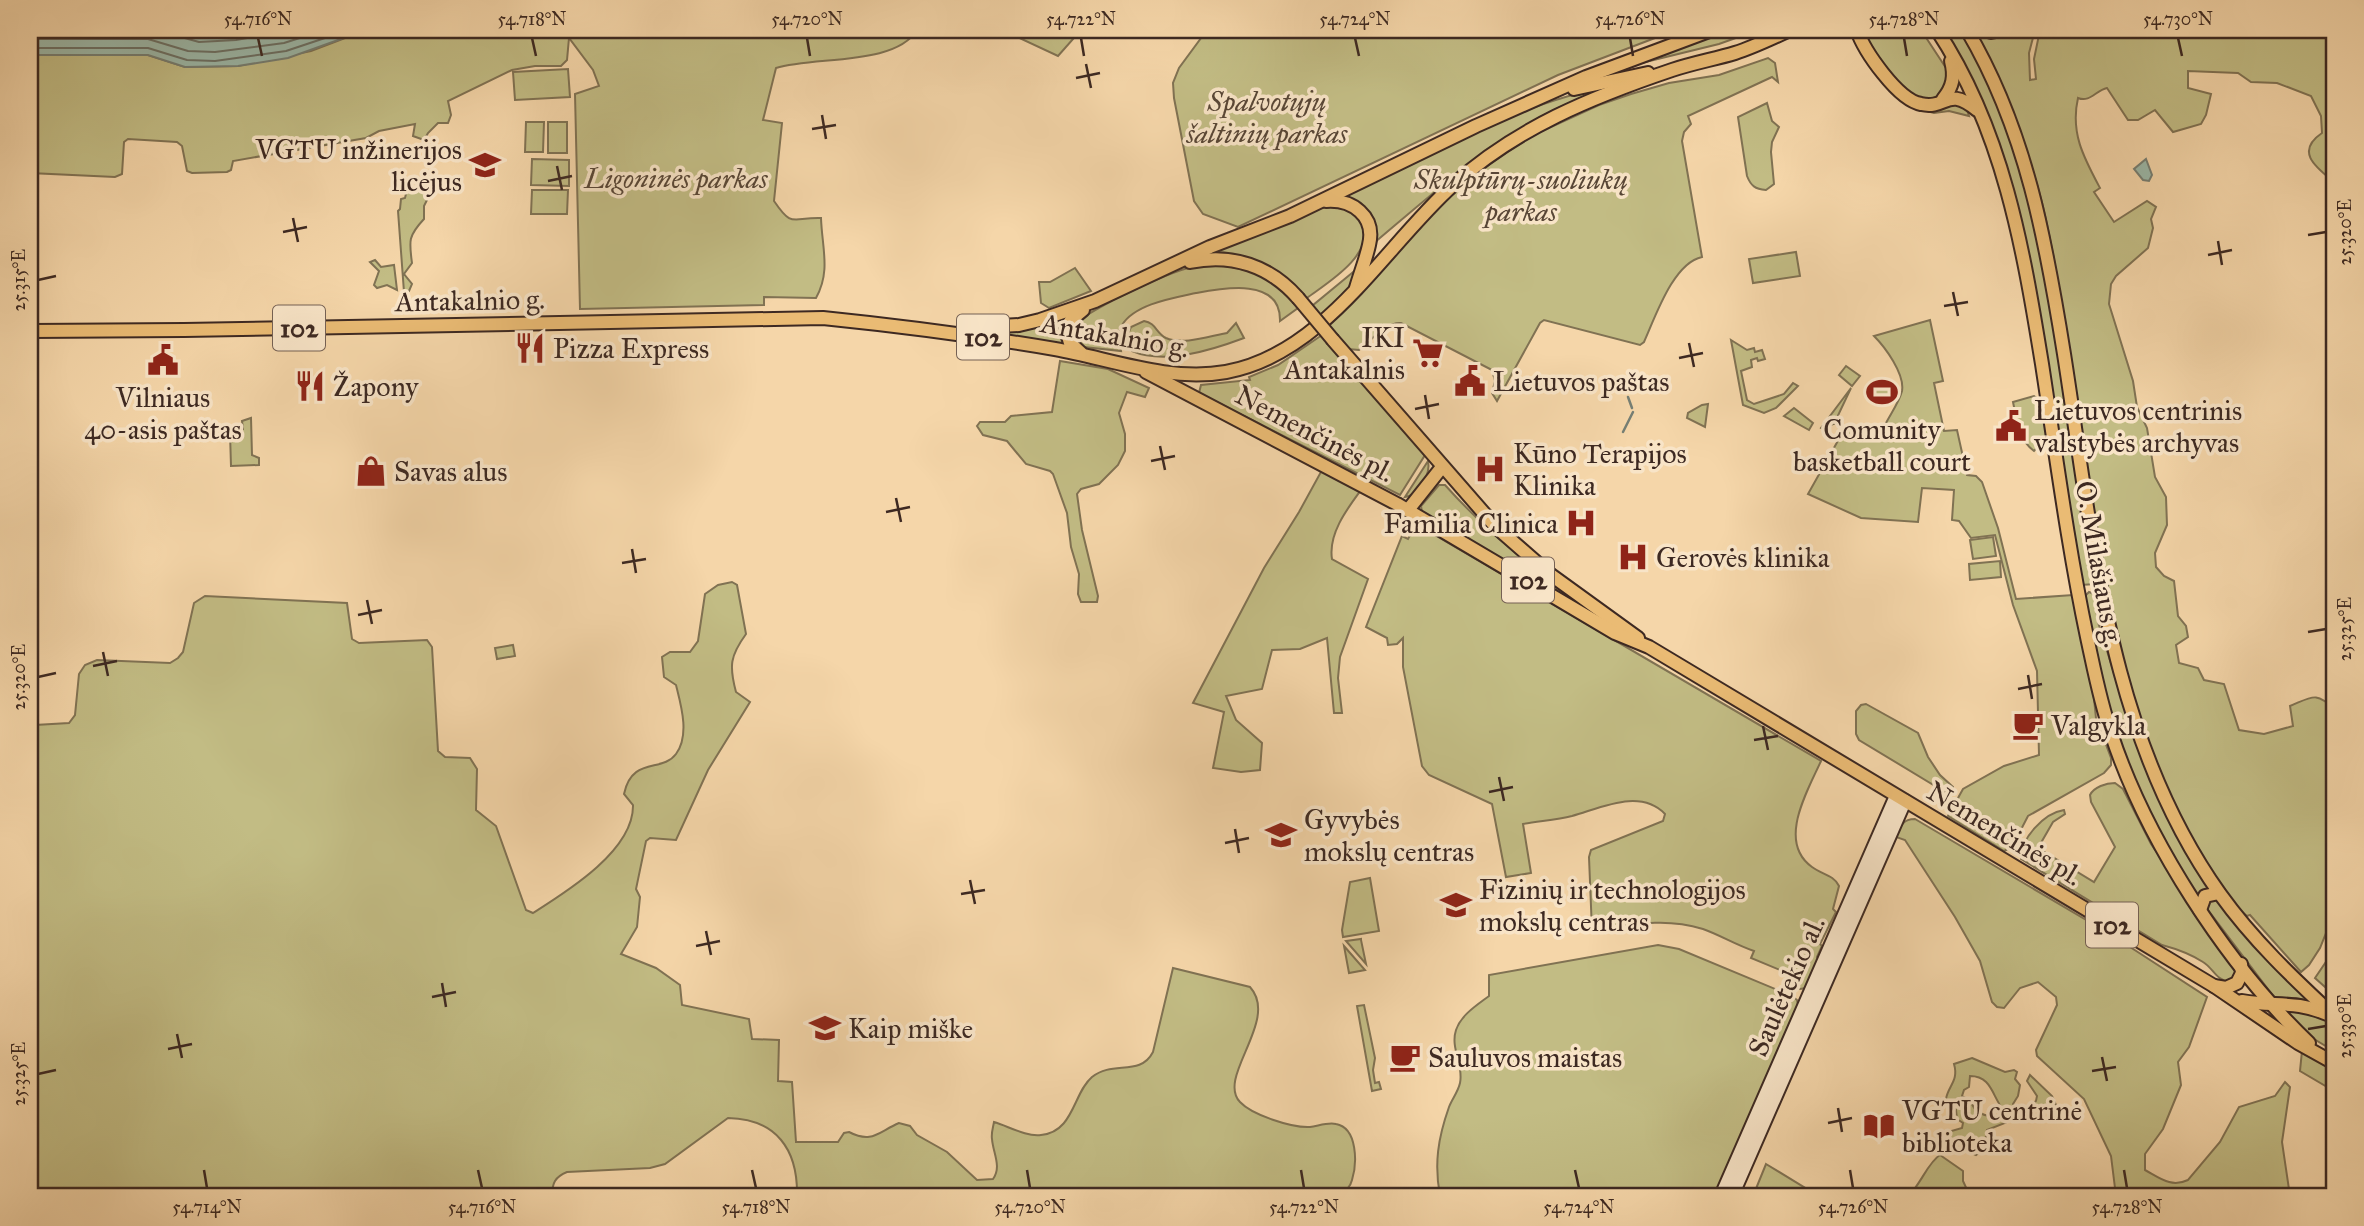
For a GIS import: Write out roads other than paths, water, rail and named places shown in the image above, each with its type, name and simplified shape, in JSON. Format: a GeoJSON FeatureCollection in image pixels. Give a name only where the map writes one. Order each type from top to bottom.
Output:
{"type":"FeatureCollection","features":[{"type":"Feature","properties":{"kind":"main road","name":"Antakalnio g."},"geometry":{"type":"LineString","coordinates":[[30,331],[794,318],[948,329],[1019,325],[1095,302],[1210,247],[1261,229],[1586,77],[1712,30]]}},
{"type":"Feature","properties":{"kind":"main road","name":"Antakalnio g."},"geometry":{"type":"LineString","coordinates":[[911,327],[1111,359],[1140,369],[1200,374],[1225,372],[1254,364],[1309,331],[1355,291],[1450,187],[1502,145],[1584,102],[1676,69],[1744,50],[1790,30]]}},
{"type":"Feature","properties":{"kind":"main road"},"geometry":{"type":"LineString","coordinates":[[1848,30],[1858,34],[1882,71],[1903,94],[1921,104],[1959,98],[1980,113]]}},
{"type":"Feature","properties":{"kind":"main road","name":"O. Milašiaus g."},"geometry":{"type":"LineString","coordinates":[[1937,30],[1980,113],[2002,168],[2022,248],[2079,597],[2099,692],[2117,751],[2147,818],[2200,910],[2274,1005],[2329,1060]]}},
{"type":"Feature","properties":{"kind":"main road","name":"O. Milašiaus g."},"geometry":{"type":"LineString","coordinates":[[1967,30],[2008,115],[2020,146],[2038,211],[2052,278],[2102,595],[2121,678],[2140,736],[2178,824],[2220,893],[2267,951],[2334,1016]]}},
{"type":"Feature","properties":{"kind":"main road"},"geometry":{"type":"LineString","coordinates":[[1984,30],[2002,30]]}},
{"type":"Feature","properties":{"kind":"main road"},"geometry":{"type":"LineString","coordinates":[[1944,100],[1954,76],[1948,47]]}},
{"type":"Feature","properties":{"kind":"main road"},"geometry":{"type":"LineString","coordinates":[[1533,101],[1632,75],[1676,69]]}},
{"type":"Feature","properties":{"kind":"main road"},"geometry":{"type":"LineString","coordinates":[[1317,202],[1334,201],[1352,205],[1359,208],[1367,221],[1369,245],[1355,291]]}},
{"type":"Feature","properties":{"kind":"main road","name":"Nemenčinės pl."},"geometry":{"type":"LineString","coordinates":[[1175,265],[1212,259],[1243,262],[1269,273],[1298,298],[1496,527],[1551,575],[1648,647]]}},
{"type":"Feature","properties":{"kind":"main road"},"geometry":{"type":"LineString","coordinates":[[1084,355],[1070,343],[1066,329],[1074,317],[1095,302]]}},
{"type":"Feature","properties":{"kind":"main road","name":"Nemenčinės pl."},"geometry":{"type":"LineString","coordinates":[[1140,369],[1408,510],[1615,633],[1648,647],[2214,986],[2329,1060]]}},
{"type":"Feature","properties":{"kind":"main road"},"geometry":{"type":"LineString","coordinates":[[1408,510],[1442,467]]}},
{"type":"Feature","properties":{"kind":"main road"},"geometry":{"type":"LineString","coordinates":[[2079,597],[2083,589],[2090,586],[2098,589],[2102,595]]}},
{"type":"Feature","properties":{"kind":"main road","name":"Saulėtekio al."},"geometry":{"type":"LineString","coordinates":[[1721,1196],[1900,799]]}},
{"type":"Feature","properties":{"kind":"main road","name":"Saulėtekio al."},"geometry":{"type":"LineString","coordinates":[[1732,1196],[1900,799]]}},
{"type":"Feature","properties":{"kind":"main road"},"geometry":{"type":"LineString","coordinates":[[2200,910],[2205,896],[2220,893]]}},
{"type":"Feature","properties":{"kind":"main road"},"geometry":{"type":"LineString","coordinates":[[2214,986],[2226,988],[2237,983],[2242,973],[2241,964]]}},
{"type":"Feature","properties":{"kind":"main road","name":"102"},"geometry":{"type":"LineString","coordinates":[[2235,1000],[2274,1005],[2298,1004],[2334,1016]]}},
{"type":"Feature","properties":{"kind":"water"},"geometry":{"type":"Polygon","coordinates":[[[30,30],[366,30],[288,58],[238,66],[185,67],[148,55],[30,55],[30,30]]]}},
{"type":"Feature","properties":{"kind":"water"},"geometry":{"type":"Polygon","coordinates":[[[2146,159],[2152,175],[2149,181],[2143,180],[2134,169],[2146,159]]]}},
{"type":"Feature","properties":{"kind":"waterway"},"geometry":{"type":"LineString","coordinates":[[1628,397],[1632,408]]}},
{"type":"Feature","properties":{"kind":"waterway"},"geometry":{"type":"LineString","coordinates":[[1623,432],[1633,412]]}},
{"type":"Feature","properties":{"kind":"place","name":"VGTU inžinerijos licėjus"},"geometry":{"type":"Point","coordinates":[485,165]}},
{"type":"Feature","properties":{"kind":"place","name":"Pizza Express"},"geometry":{"type":"Point","coordinates":[530,348]}},
{"type":"Feature","properties":{"kind":"place","name":"IKI Antakalnis"},"geometry":{"type":"Point","coordinates":[1428,353]}},
{"type":"Feature","properties":{"kind":"place","name":"Vilniaus 40-asis paštas"},"geometry":{"type":"Point","coordinates":[163,360]}},
{"type":"Feature","properties":{"kind":"place","name":"Lietuvos paštas"},"geometry":{"type":"Point","coordinates":[1470,381]}},
{"type":"Feature","properties":{"kind":"place","name":"Žapony"},"geometry":{"type":"Point","coordinates":[310,386]}},
{"type":"Feature","properties":{"kind":"place","name":"Comunity basketball court"},"geometry":{"type":"Point","coordinates":[1882,392]}},
{"type":"Feature","properties":{"kind":"place","name":"Lietuvos centrinis valstybės archyvas"},"geometry":{"type":"Point","coordinates":[2011,426]}},
{"type":"Feature","properties":{"kind":"place","name":"Kūno Terapijos Klinika"},"geometry":{"type":"Point","coordinates":[1490,469]}},
{"type":"Feature","properties":{"kind":"place","name":"Savas alus"},"geometry":{"type":"Point","coordinates":[371,471]}},
{"type":"Feature","properties":{"kind":"place","name":"Familia Clinica"},"geometry":{"type":"Point","coordinates":[1581,523]}},
{"type":"Feature","properties":{"kind":"place","name":"Gerovės klinika"},"geometry":{"type":"Point","coordinates":[1633,557]}},
{"type":"Feature","properties":{"kind":"place","name":"Valgykla"},"geometry":{"type":"Point","coordinates":[2028,725]}},
{"type":"Feature","properties":{"kind":"place","name":"Gyvybės mokslų centras"},"geometry":{"type":"Point","coordinates":[1281,835]}},
{"type":"Feature","properties":{"kind":"place","name":"Fizinių ir technologijos mokslų centras"},"geometry":{"type":"Point","coordinates":[1456,905]}},
{"type":"Feature","properties":{"kind":"place","name":"Kaip miške"},"geometry":{"type":"Point","coordinates":[825,1028]}},
{"type":"Feature","properties":{"kind":"place","name":"Sauluvos maistas"},"geometry":{"type":"Point","coordinates":[1405,1057]}},
{"type":"Feature","properties":{"kind":"place","name":"VGTU centrinė biblioteka"},"geometry":{"type":"Point","coordinates":[1879,1126]}},
{"type":"Feature","properties":{"kind":"park label","name":"Spalvotųjų šaltinių parkas"},"geometry":{"type":"Point","coordinates":[1267,117]}},
{"type":"Feature","properties":{"kind":"park label","name":"Ligoninės parkas"},"geometry":{"type":"Point","coordinates":[676,178]}},
{"type":"Feature","properties":{"kind":"park label","name":"Skulptūrų-suoliukų parkas"},"geometry":{"type":"Point","coordinates":[1521,195]}}]}
